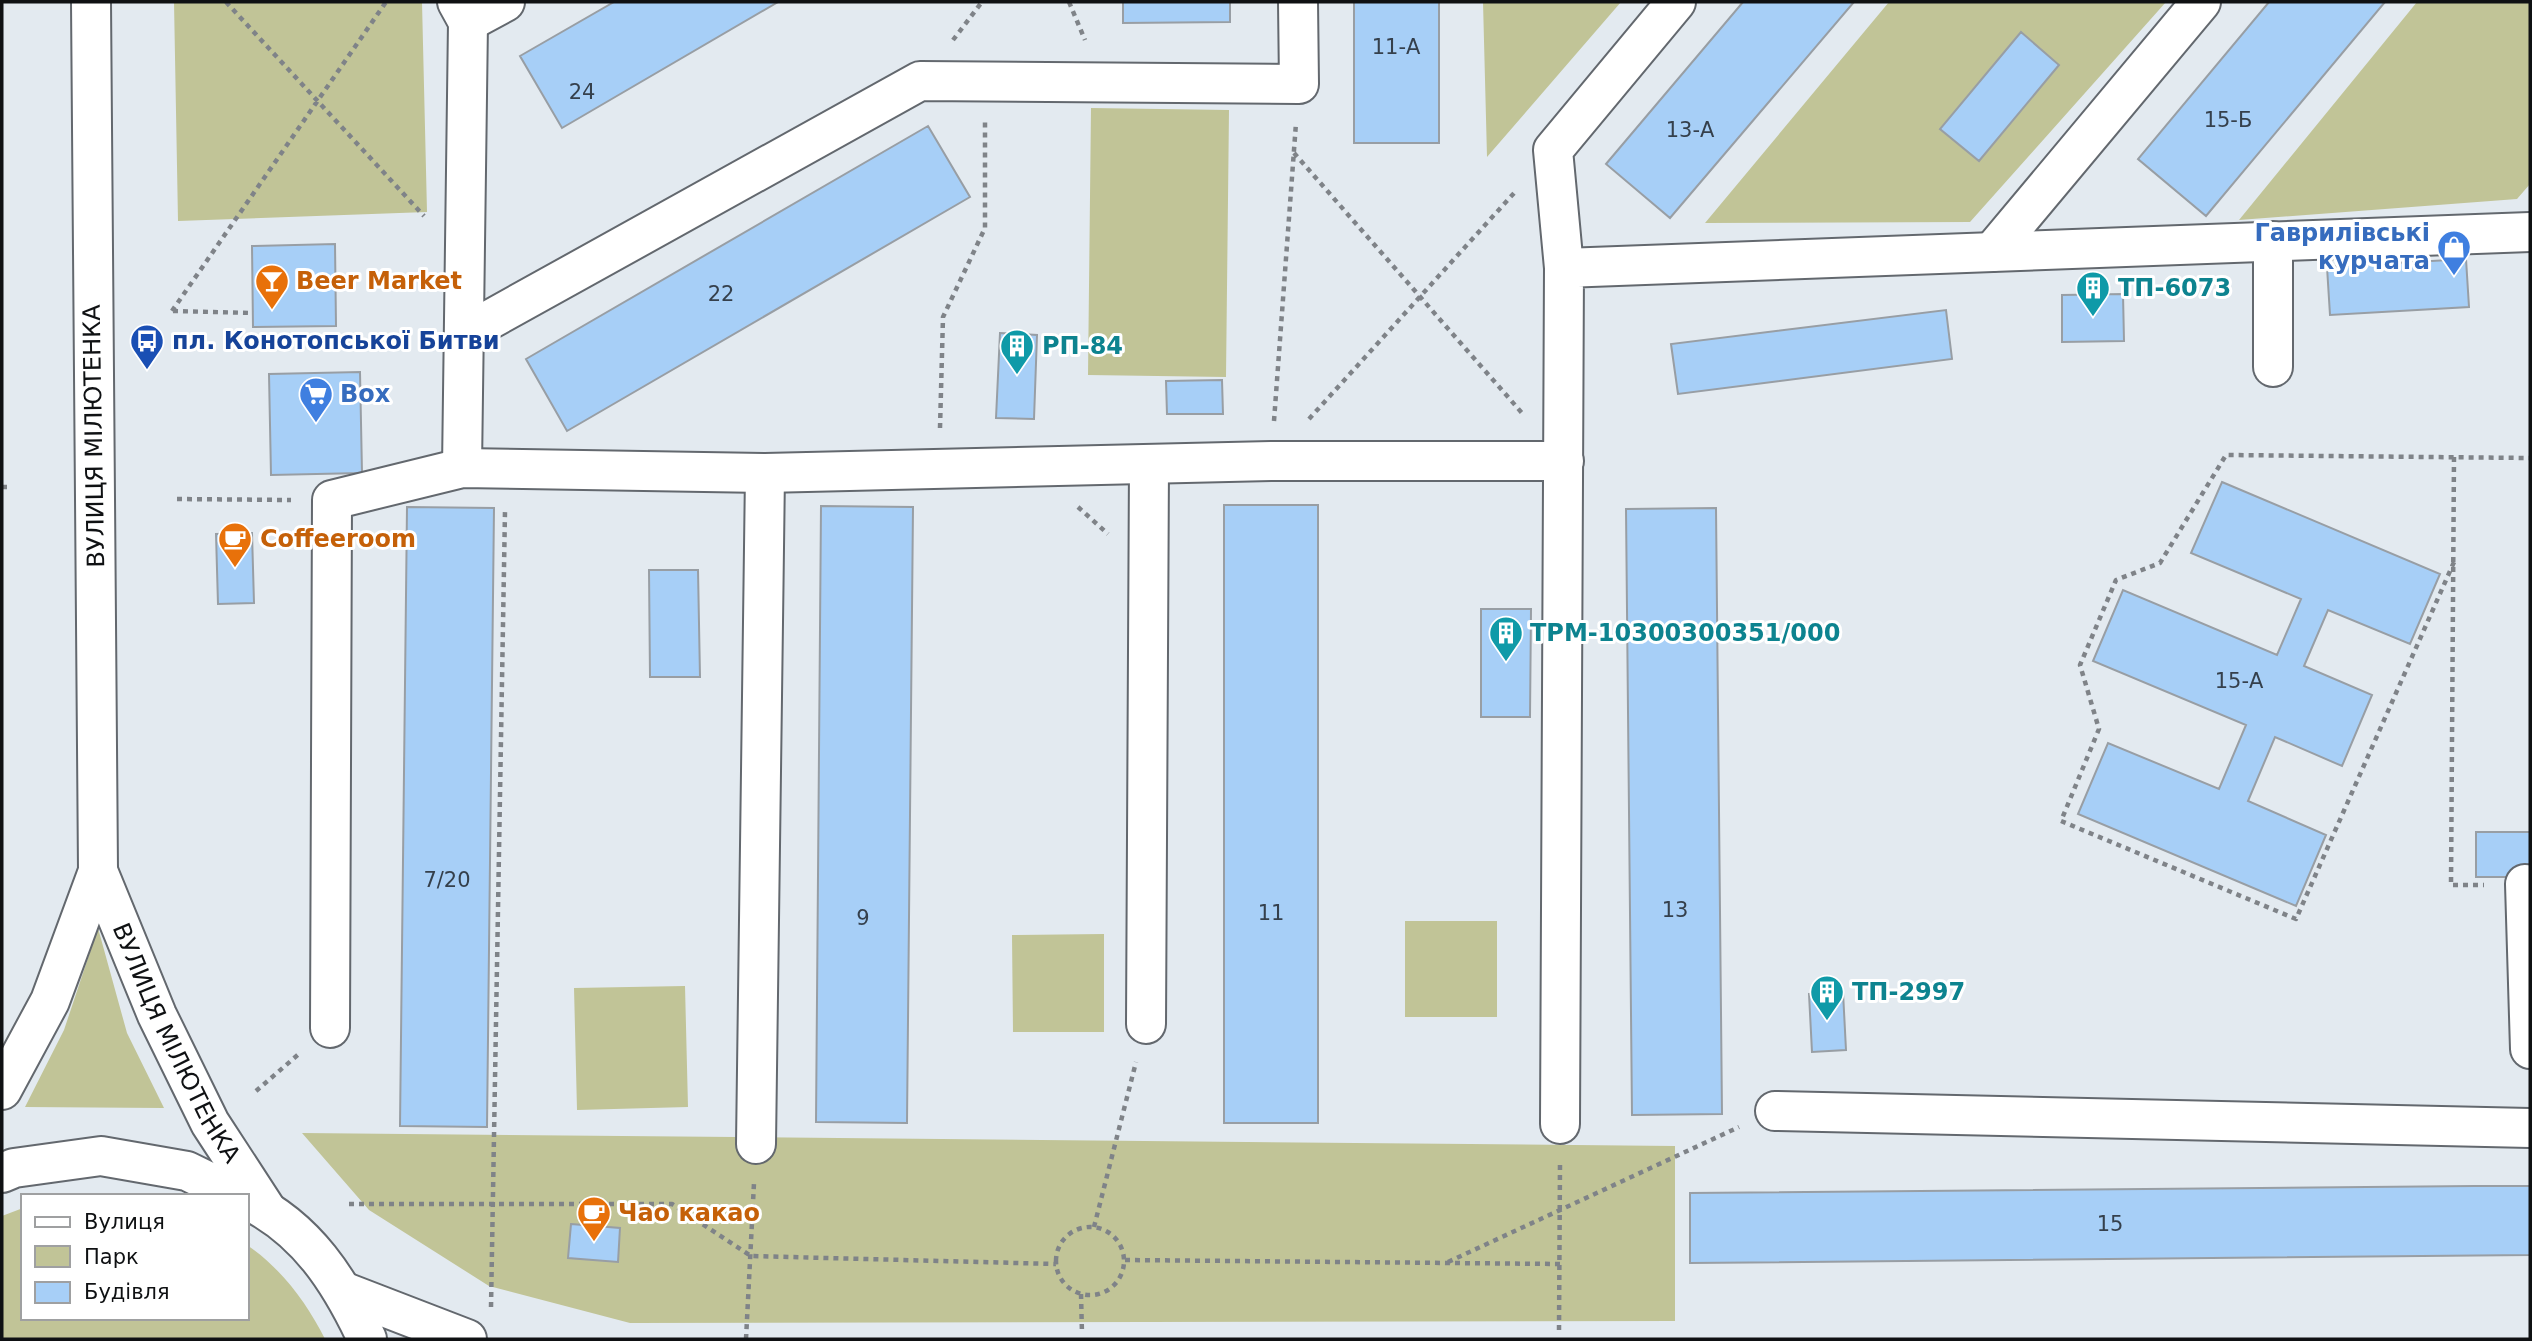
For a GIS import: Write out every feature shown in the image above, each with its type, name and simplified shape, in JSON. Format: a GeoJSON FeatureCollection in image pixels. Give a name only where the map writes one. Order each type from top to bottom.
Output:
{"type":"FeatureCollection","features":[{"type":"Feature","properties":{"kind":"street","name":"ВУЛИЦЯ МІЛЮТЕНКА"},"geometry":{"type":"LineString","coordinates":[[2,1090],[50,1001],[98,871],[91,2]]}},
{"type":"Feature","properties":{"kind":"street"},"geometry":{"type":"LineString","coordinates":[[462,468],[465,261],[462,12],[505,2]]}},
{"type":"Feature","properties":{"kind":"street"},"geometry":{"type":"LineString","coordinates":[[464,334],[920,81],[1299,84],[1297,2]]}},
{"type":"Feature","properties":{"kind":"street"},"geometry":{"type":"LineString","coordinates":[[1560,1124],[1563,268],[1553,150],[1676,2]]}},
{"type":"Feature","properties":{"kind":"street"},"geometry":{"type":"LineString","coordinates":[[1992,252],[2201,2]]}},
{"type":"Feature","properties":{"kind":"street"},"geometry":{"type":"LineString","coordinates":[[1563,268],[2530,232]]}},
{"type":"Feature","properties":{"kind":"street"},"geometry":{"type":"LineString","coordinates":[[2273,241],[2273,367]]}},
{"type":"Feature","properties":{"kind":"street"},"geometry":{"type":"LineString","coordinates":[[330,1028],[332,500],[462,468],[765,473],[1271,461],[1564,461]]}},
{"type":"Feature","properties":{"kind":"street"},"geometry":{"type":"LineString","coordinates":[[1146,1024],[1149,465]]}},
{"type":"Feature","properties":{"kind":"street"},"geometry":{"type":"LineString","coordinates":[[756,1144],[765,473]]}},
{"type":"Feature","properties":{"kind":"street","name":"ВУЛИЦЯ МІЛЮТЕНКА"},"geometry":{"type":"LineString","coordinates":[[98,871],[157,1015],[246,1194]]}},
{"type":"Feature","properties":{"kind":"street"},"geometry":{"type":"LineString","coordinates":[[2525,884],[2530,1049]]}},
{"type":"Feature","properties":{"kind":"street"},"geometry":{"type":"LineString","coordinates":[[1775,1111],[2530,1128]]}},
{"type":"Feature","properties":{"kind":"street"},"geometry":{"type":"LineString","coordinates":[[2,1174],[14,1168],[101,1156],[187,1171],[234,1194]]}},
{"type":"Feature","properties":{"kind":"street"},"geometry":{"type":"LineString","coordinates":[[250,1202],[310,1247],[345,1292],[367,1339]]}},
{"type":"Feature","properties":{"kind":"street"},"geometry":{"type":"LineString","coordinates":[[345,1292],[467,1339]]}},
{"type":"Feature","properties":{"kind":"path"},"geometry":{"type":"LineString","coordinates":[[226,2],[320,100],[465,261]]}},
{"type":"Feature","properties":{"kind":"path"},"geometry":{"type":"LineString","coordinates":[[253,313],[172,311],[386,2]]}},
{"type":"Feature","properties":{"kind":"path"},"geometry":{"type":"LineString","coordinates":[[939,470],[943,317],[985,228],[984,81]]}},
{"type":"Feature","properties":{"kind":"path"},"geometry":{"type":"LineString","coordinates":[[1271,461],[1299,84]]}},
{"type":"Feature","properties":{"kind":"path"},"geometry":{"type":"LineString","coordinates":[[1271,461],[1553,150]]}},
{"type":"Feature","properties":{"kind":"path"},"geometry":{"type":"LineString","coordinates":[[1294,153],[1564,461]]}},
{"type":"Feature","properties":{"kind":"path"},"geometry":{"type":"LineString","coordinates":[[2454,562],[2296,919],[2061,821],[2099,729],[2080,665],[2116,580],[2160,563],[2226,455],[2530,457]]}},
{"type":"Feature","properties":{"kind":"path"},"geometry":{"type":"LineString","coordinates":[[2455,457],[2451,885],[2525,884]]}},
{"type":"Feature","properties":{"kind":"path"},"geometry":{"type":"LineString","coordinates":[[1032,468],[1149,569]]}},
{"type":"Feature","properties":{"kind":"path"},"geometry":{"type":"LineString","coordinates":[[177,499],[332,500]]}},
{"type":"Feature","properties":{"kind":"path"},"geometry":{"type":"LineString","coordinates":[[492,1300],[506,506]]}},
{"type":"Feature","properties":{"kind":"path"},"geometry":{"type":"LineString","coordinates":[[1094,1227],[1146,1024]]}},
{"type":"Feature","properties":{"kind":"path"},"geometry":{"type":"LineString","coordinates":[[256,1090],[330,1028]]}},
{"type":"Feature","properties":{"kind":"path"},"geometry":{"type":"LineString","coordinates":[[1445,1264],[1775,1111]]}},
{"type":"Feature","properties":{"kind":"path"},"geometry":{"type":"LineString","coordinates":[[1559,1330],[1560,1124]]}},
{"type":"Feature","properties":{"kind":"path"},"geometry":{"type":"LineString","coordinates":[[746,1339],[756,1144]]}},
{"type":"Feature","properties":{"kind":"path"},"geometry":{"type":"LineString","coordinates":[[349,1204],[672,1204],[751,1256],[1056,1264]]}},
{"type":"Feature","properties":{"kind":"path"},"geometry":{"type":"LineString","coordinates":[[1094,1227],[1110,1233],[1121,1245],[1125,1260],[1121,1276],[1112,1287],[1097,1294],[1081,1294],[1060,1277],[1056,1264],[1057,1251],[1063,1239],[1077,1229],[1094,1227]]}},
{"type":"Feature","properties":{"kind":"path"},"geometry":{"type":"LineString","coordinates":[[1125,1260],[1560,1264]]}},
{"type":"Feature","properties":{"kind":"path"},"geometry":{"type":"LineString","coordinates":[[1081,1294],[1082,1334]]}},
{"type":"Feature","properties":{"kind":"green space"},"geometry":{"type":"Polygon","coordinates":[[[174,2],[422,2],[427,212],[178,221],[174,2]]]}},
{"type":"Feature","properties":{"kind":"green space"},"geometry":{"type":"Polygon","coordinates":[[[1483,2],[1621,2],[1487,157],[1483,2]]]}},
{"type":"Feature","properties":{"kind":"green space"},"geometry":{"type":"Polygon","coordinates":[[[1889,2],[2166,2],[1970,222],[1705,223],[1889,2]]]}},
{"type":"Feature","properties":{"kind":"green space"},"geometry":{"type":"Polygon","coordinates":[[[2417,2],[2530,2],[2530,184],[2517,199],[2239,220],[2417,2]]]}},
{"type":"Feature","properties":{"kind":"green space"},"geometry":{"type":"Polygon","coordinates":[[[1091,108],[1229,110],[1226,377],[1088,375],[1091,108]]]}},
{"type":"Feature","properties":{"kind":"green space"},"geometry":{"type":"Polygon","coordinates":[[[1405,921],[1497,921],[1497,1017],[1405,1017],[1405,921]]]}},
{"type":"Feature","properties":{"kind":"green space"},"geometry":{"type":"Polygon","coordinates":[[[98,928],[127,1033],[164,1108],[25,1107],[64,1030],[98,928]]]}},
{"type":"Feature","properties":{"kind":"green space"},"geometry":{"type":"Polygon","coordinates":[[[1104,934],[1104,1032],[1013,1032],[1012,935],[1104,934]]]}},
{"type":"Feature","properties":{"kind":"green space"},"geometry":{"type":"Polygon","coordinates":[[[685,986],[688,1107],[577,1110],[574,988],[685,986]]]}},
{"type":"Feature","properties":{"kind":"green space"},"geometry":{"type":"Polygon","coordinates":[[[302,1133],[1675,1146],[1675,1321],[630,1323],[489,1286],[369,1210],[302,1133]]]}},
{"type":"Feature","properties":{"kind":"green space"},"geometry":{"type":"Polygon","coordinates":[[[21,1209],[21,1320],[248,1320],[248,1246],[271,1264],[292,1287],[325,1339],[2,1339],[2,1216],[21,1209]]]}},
{"type":"Feature","properties":{"kind":"building"},"geometry":{"type":"Polygon","coordinates":[[[614,2],[778,2],[562,128],[520,56],[614,2]]]}},
{"type":"Feature","properties":{"kind":"building"},"geometry":{"type":"Polygon","coordinates":[[[1123,2],[1230,2],[1230,22],[1123,23],[1123,2]]]}},
{"type":"Feature","properties":{"kind":"building"},"geometry":{"type":"Polygon","coordinates":[[[1354,2],[1439,2],[1439,143],[1354,143],[1354,2]]]}},
{"type":"Feature","properties":{"kind":"building"},"geometry":{"type":"Polygon","coordinates":[[[1743,2],[1854,2],[1670,218],[1606,164],[1743,2]]]}},
{"type":"Feature","properties":{"kind":"building"},"geometry":{"type":"Polygon","coordinates":[[[2269,2],[2385,2],[2206,216],[2138,159],[2269,2]]]}},
{"type":"Feature","properties":{"kind":"building"},"geometry":{"type":"Polygon","coordinates":[[[2021,32],[2059,65],[1979,161],[1940,129],[2021,32]]]}},
{"type":"Feature","properties":{"kind":"building"},"geometry":{"type":"Polygon","coordinates":[[[928,126],[970,197],[567,431],[526,359],[928,126]]]}},
{"type":"Feature","properties":{"kind":"building"},"geometry":{"type":"Polygon","coordinates":[[[335,244],[336,326],[253,327],[252,246],[335,244]]]}},
{"type":"Feature","properties":{"kind":"building"},"geometry":{"type":"Polygon","coordinates":[[[2466,259],[2469,307],[2330,315],[2327,267],[2466,259]]]}},
{"type":"Feature","properties":{"kind":"building","name":"ТП-6073"},"geometry":{"type":"Polygon","coordinates":[[[2123,294],[2124,341],[2062,342],[2062,295],[2123,294]]]}},
{"type":"Feature","properties":{"kind":"building"},"geometry":{"type":"Polygon","coordinates":[[[1946,310],[1952,359],[1678,394],[1671,344],[1946,310]]]}},
{"type":"Feature","properties":{"kind":"building","name":"РП-84"},"geometry":{"type":"Polygon","coordinates":[[[1000,333],[1037,335],[1034,419],[996,418],[1000,333]]]}},
{"type":"Feature","properties":{"kind":"building","name":"Box"},"geometry":{"type":"Polygon","coordinates":[[[360,372],[362,473],[271,475],[269,374],[360,372]]]}},
{"type":"Feature","properties":{"kind":"building"},"geometry":{"type":"Polygon","coordinates":[[[1222,380],[1223,414],[1167,414],[1166,381],[1222,380]]]}},
{"type":"Feature","properties":{"kind":"building"},"geometry":{"type":"Polygon","coordinates":[[[2222,482],[2440,574],[2410,644],[2328,610],[2304,666],[2372,695],[2342,766],[2275,737],[2248,801],[2326,835],[2296,906],[2078,814],[2108,743],[2219,789],[2246,725],[2093,661],[2123,590],[2277,655],[2301,599],[2191,553],[2222,482]]]}},
{"type":"Feature","properties":{"kind":"building"},"geometry":{"type":"Polygon","coordinates":[[[1224,505],[1318,505],[1318,1123],[1224,1123],[1224,505]]]}},
{"type":"Feature","properties":{"kind":"building"},"geometry":{"type":"Polygon","coordinates":[[[821,506],[913,507],[907,1123],[816,1122],[821,506]]]}},
{"type":"Feature","properties":{"kind":"building"},"geometry":{"type":"Polygon","coordinates":[[[407,507],[494,508],[487,1127],[400,1126],[407,507]]]}},
{"type":"Feature","properties":{"kind":"building"},"geometry":{"type":"Polygon","coordinates":[[[1716,508],[1722,1114],[1632,1115],[1626,509],[1716,508]]]}},
{"type":"Feature","properties":{"kind":"building","name":"Coffeeroom"},"geometry":{"type":"Polygon","coordinates":[[[252,533],[254,603],[218,604],[216,534],[252,533]]]}},
{"type":"Feature","properties":{"kind":"building"},"geometry":{"type":"Polygon","coordinates":[[[649,570],[698,570],[700,677],[650,677],[649,570]]]}},
{"type":"Feature","properties":{"kind":"building","name":"ТРМ-10300300351/000"},"geometry":{"type":"Polygon","coordinates":[[[1481,609],[1531,609],[1530,717],[1481,717],[1481,609]]]}},
{"type":"Feature","properties":{"kind":"building"},"geometry":{"type":"Polygon","coordinates":[[[2476,832],[2530,832],[2530,877],[2476,877],[2476,832]]]}},
{"type":"Feature","properties":{"kind":"building","name":"ТП-2997"},"geometry":{"type":"Polygon","coordinates":[[[1843,992],[1846,1050],[1812,1052],[1809,994],[1843,992]]]}},
{"type":"Feature","properties":{"kind":"building"},"geometry":{"type":"Polygon","coordinates":[[[2530,1186],[2530,1255],[1690,1263],[1690,1193],[2530,1186]]]}},
{"type":"Feature","properties":{"kind":"building","name":"Чао какао"},"geometry":{"type":"Polygon","coordinates":[[[571,1224],[620,1228],[618,1262],[568,1258],[571,1224]]]}},
{"type":"Feature","properties":{"kind":"place","name":"Гаврилівські курчата"},"geometry":{"type":"Point","coordinates":[2454,277]}},
{"type":"Feature","properties":{"kind":"place","name":"Beer Market"},"geometry":{"type":"Point","coordinates":[272,311]}},
{"type":"Feature","properties":{"kind":"place","name":"ТП-6073"},"geometry":{"type":"Point","coordinates":[2093,318]}},
{"type":"Feature","properties":{"kind":"place","name":"пл. Конотопської Битви"},"geometry":{"type":"Point","coordinates":[147,371]}},
{"type":"Feature","properties":{"kind":"place","name":"РП-84"},"geometry":{"type":"Point","coordinates":[1017,376]}},
{"type":"Feature","properties":{"kind":"place","name":"Box"},"geometry":{"type":"Point","coordinates":[316,424]}},
{"type":"Feature","properties":{"kind":"place","name":"Coffeeroom"},"geometry":{"type":"Point","coordinates":[235,569]}},
{"type":"Feature","properties":{"kind":"place","name":"ТРМ-10300300351/000"},"geometry":{"type":"Point","coordinates":[1506,663]}},
{"type":"Feature","properties":{"kind":"place","name":"ТП-2997"},"geometry":{"type":"Point","coordinates":[1827,1022]}},
{"type":"Feature","properties":{"kind":"place","name":"Чао какао"},"geometry":{"type":"Point","coordinates":[594,1243]}}]}
